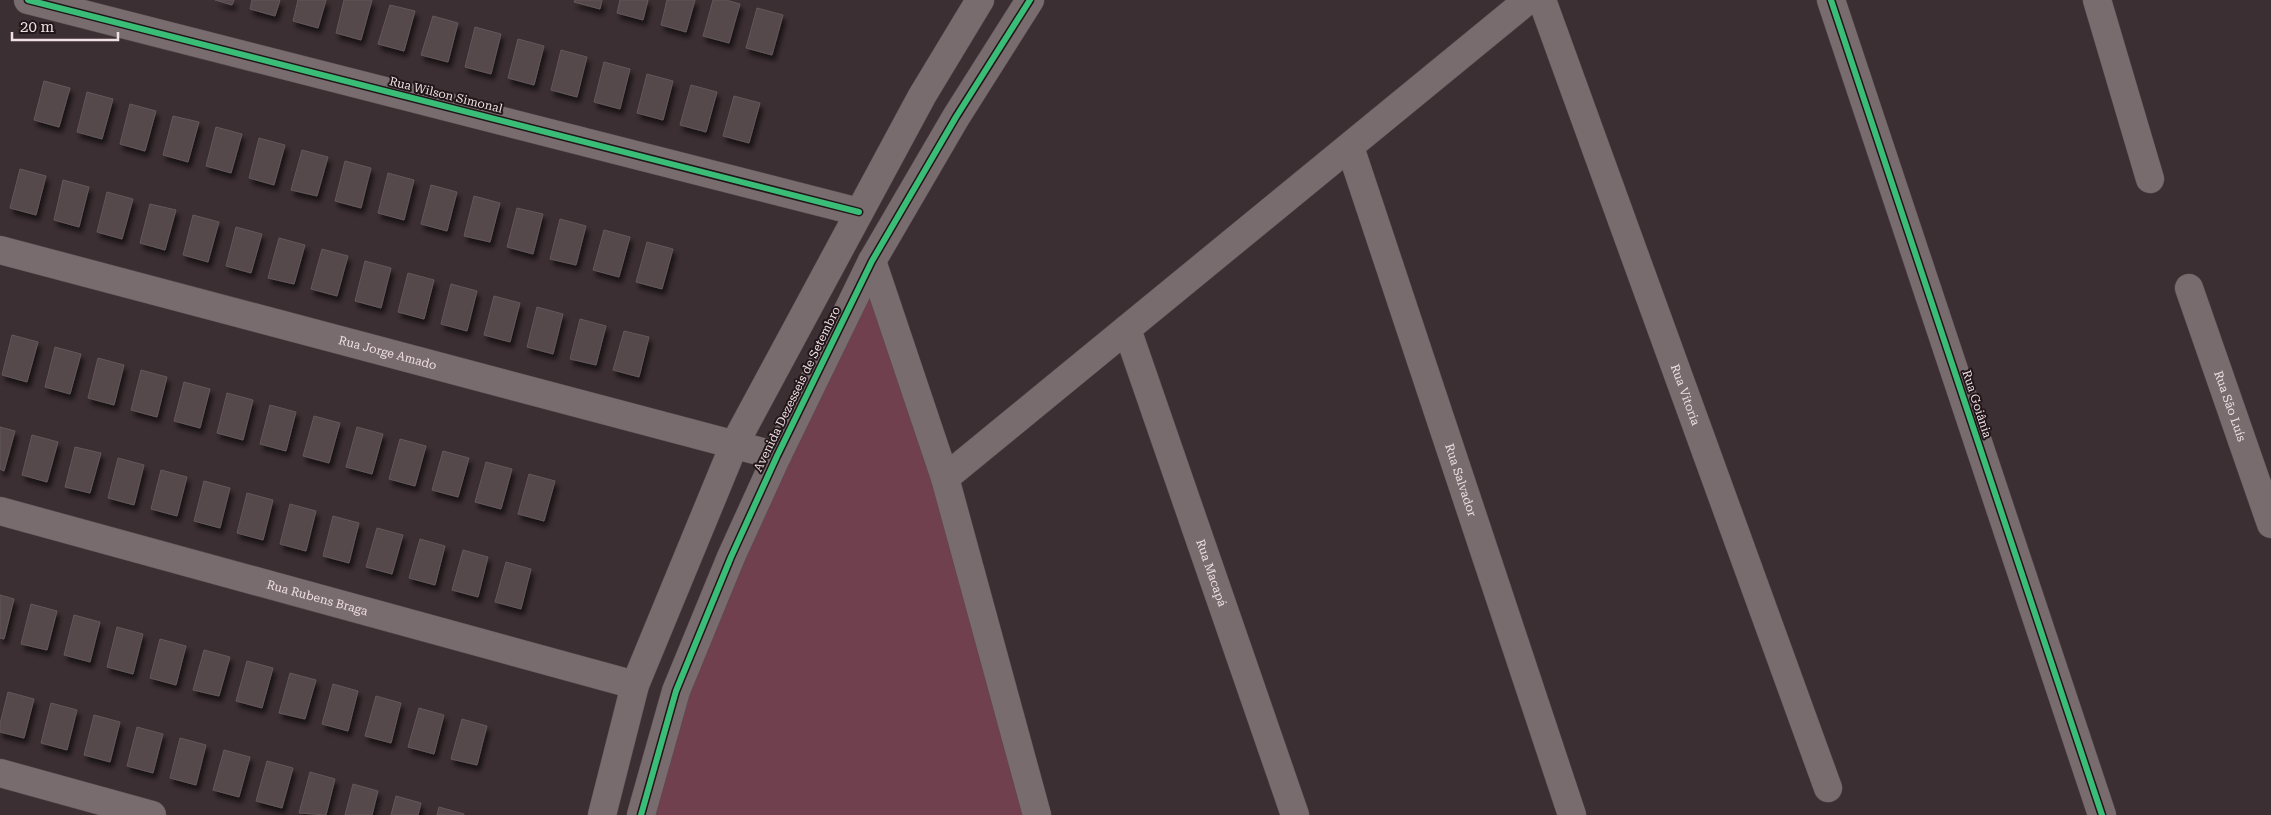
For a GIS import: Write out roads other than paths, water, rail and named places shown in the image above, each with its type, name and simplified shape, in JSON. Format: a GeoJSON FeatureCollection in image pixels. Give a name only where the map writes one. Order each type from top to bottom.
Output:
{"type":"FeatureCollection","features":[{"type":"Feature","properties":{"kind":"street","name":"Rua Wilson Simonal"},"geometry":{"type":"LineString","coordinates":[[28,0],[859,212]]}},
{"type":"Feature","properties":{"kind":"street","name":"Avenida Dezesseis de Setembro"},"geometry":{"type":"LineString","coordinates":[[602,815],[635,686],[734,445],[922,96],[980,0]]}},
{"type":"Feature","properties":{"kind":"street","name":"Avenida Dezesseis de Setembro"},"geometry":{"type":"LineString","coordinates":[[641,815],[676,692],[731,557],[777,456],[872,262],[956,117],[1029,0]]}},
{"type":"Feature","properties":{"kind":"street"},"geometry":{"type":"LineString","coordinates":[[944,478],[1528,0]]}},
{"type":"Feature","properties":{"kind":"street","name":"Rua Vitoria"},"geometry":{"type":"LineString","coordinates":[[1542,0],[1828,788]]}},
{"type":"Feature","properties":{"kind":"street","name":"Rua Goiânia"},"geometry":{"type":"LineString","coordinates":[[1831,0],[2102,815]]}},
{"type":"Feature","properties":{"kind":"street"},"geometry":{"type":"LineString","coordinates":[[2098,0],[2150,179]]}},
{"type":"Feature","properties":{"kind":"street","name":"Rua Salvador"},"geometry":{"type":"LineString","coordinates":[[1350,147],[1572,815]]}},
{"type":"Feature","properties":{"kind":"street","name":"Rua Jorge Amado"},"geometry":{"type":"LineString","coordinates":[[0,250],[777,456]]}},
{"type":"Feature","properties":{"kind":"street"},"geometry":{"type":"LineString","coordinates":[[872,262],[944,478],[1037,815]]}},
{"type":"Feature","properties":{"kind":"street","name":"Rua São Luís"},"geometry":{"type":"LineString","coordinates":[[2189,288],[2271,524]]}},
{"type":"Feature","properties":{"kind":"street","name":"Rua Macapá"},"geometry":{"type":"LineString","coordinates":[[1127,329],[1295,815]]}},
{"type":"Feature","properties":{"kind":"street","name":"Rua Rubens Braga"},"geometry":{"type":"LineString","coordinates":[[0,511],[635,686]]}},
{"type":"Feature","properties":{"kind":"street"},"geometry":{"type":"LineString","coordinates":[[0,773],[152,815]]}}]}
